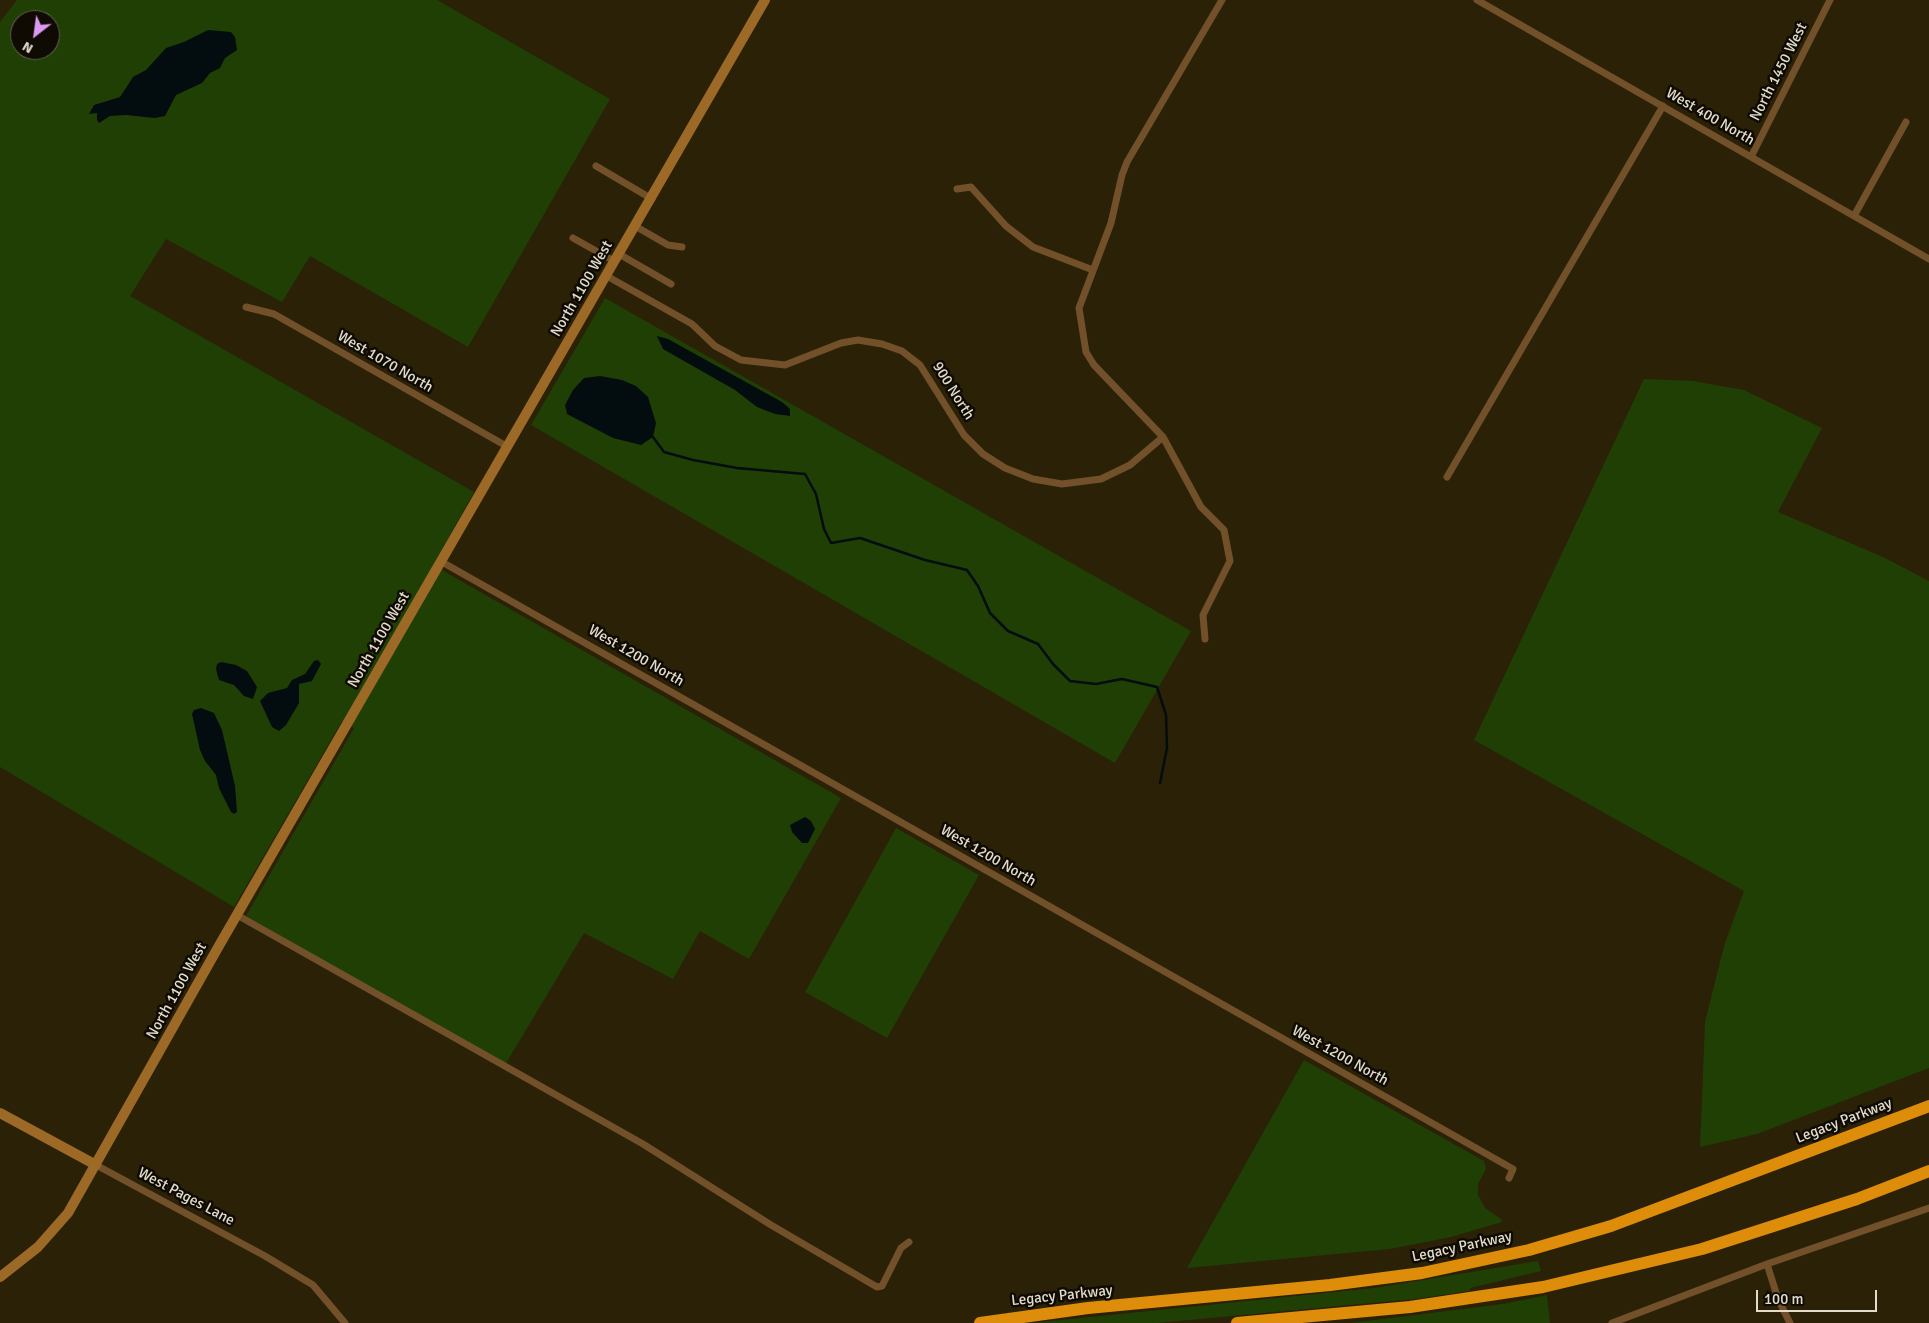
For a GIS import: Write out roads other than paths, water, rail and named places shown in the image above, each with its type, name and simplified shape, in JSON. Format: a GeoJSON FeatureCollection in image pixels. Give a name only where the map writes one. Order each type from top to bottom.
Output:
{"type":"FeatureCollection","features":[{"type":"Feature","properties":{"kind":"highway","name":"Legacy Parkway"},"geometry":{"type":"LineString","coordinates":[[980,1323],[1088,1308],[1330,1285],[1422,1273],[1528,1250],[1612,1226],[1929,1106]]}},
{"type":"Feature","properties":{"kind":"highway"},"geometry":{"type":"LineString","coordinates":[[1237,1323],[1410,1307],[1543,1287],[1702,1250],[1857,1199],[1929,1171]]}},
{"type":"Feature","properties":{"kind":"street","name":"North 1100 West"},"geometry":{"type":"LineString","coordinates":[[0,1278],[52,1234],[68,1213],[237,915],[442,562],[605,275],[652,199],[765,0]]}},
{"type":"Feature","properties":{"kind":"street"},"geometry":{"type":"LineString","coordinates":[[1205,639],[1202,615],[1230,561],[1224,530],[1201,507],[1163,436],[1094,365],[1086,352],[1079,308],[1112,223],[1122,175],[1127,162],[1222,0]]}},
{"type":"Feature","properties":{"kind":"street","name":"West 400 North"},"geometry":{"type":"LineString","coordinates":[[1477,0],[1929,259]]}},
{"type":"Feature","properties":{"kind":"street","name":"North 1450 West"},"geometry":{"type":"LineString","coordinates":[[1751,157],[1830,0]]}},
{"type":"Feature","properties":{"kind":"street"},"geometry":{"type":"LineString","coordinates":[[1447,477],[1663,106]]}},
{"type":"Feature","properties":{"kind":"street"},"geometry":{"type":"LineString","coordinates":[[1854,216],[1906,122]]}},
{"type":"Feature","properties":{"kind":"street"},"geometry":{"type":"LineString","coordinates":[[596,166],[652,199]]}},
{"type":"Feature","properties":{"kind":"street"},"geometry":{"type":"LineString","coordinates":[[957,189],[971,187],[1006,226],[1033,247],[1093,270]]}},
{"type":"Feature","properties":{"kind":"street"},"geometry":{"type":"LineString","coordinates":[[635,226],[668,245],[682,247]]}},
{"type":"Feature","properties":{"kind":"street"},"geometry":{"type":"LineString","coordinates":[[573,238],[671,284]]}},
{"type":"Feature","properties":{"kind":"street","name":"900 North"},"geometry":{"type":"LineString","coordinates":[[605,275],[692,324],[715,346],[742,360],[785,365],[840,343],[858,340],[882,344],[902,351],[920,365],[964,435],[983,454],[1005,468],[1033,479],[1062,484],[1101,479],[1130,464],[1163,436]]}},
{"type":"Feature","properties":{"kind":"street","name":"West 1070 North"},"geometry":{"type":"LineString","coordinates":[[246,307],[274,314],[508,447]]}},
{"type":"Feature","properties":{"kind":"street","name":"West 1200 North"},"geometry":{"type":"LineString","coordinates":[[442,562],[1513,1169],[1509,1178]]}},
{"type":"Feature","properties":{"kind":"street"},"geometry":{"type":"LineString","coordinates":[[237,915],[643,1144],[771,1225],[877,1287],[882,1286],[901,1248],[909,1242]]}},
{"type":"Feature","properties":{"kind":"street","name":"West Pages Lane"},"geometry":{"type":"LineString","coordinates":[[0,1113],[265,1256],[313,1285],[345,1323]]}},
{"type":"Feature","properties":{"kind":"street"},"geometry":{"type":"LineString","coordinates":[[1612,1323],[1767,1264],[1929,1208]]}},
{"type":"Feature","properties":{"kind":"street"},"geometry":{"type":"LineString","coordinates":[[1767,1264],[1778,1299],[1790,1323]]}},
{"type":"Feature","properties":{"kind":"waterway"},"geometry":{"type":"LineString","coordinates":[[653,437],[664,452],[693,460],[737,468],[805,474],[816,494],[824,529],[831,543],[860,538],[925,560],[967,570],[978,586],[990,613],[1008,631],[1038,644],[1053,664],[1070,681],[1096,684],[1122,679],[1157,687],[1166,715],[1167,748],[1160,783]]}}]}
